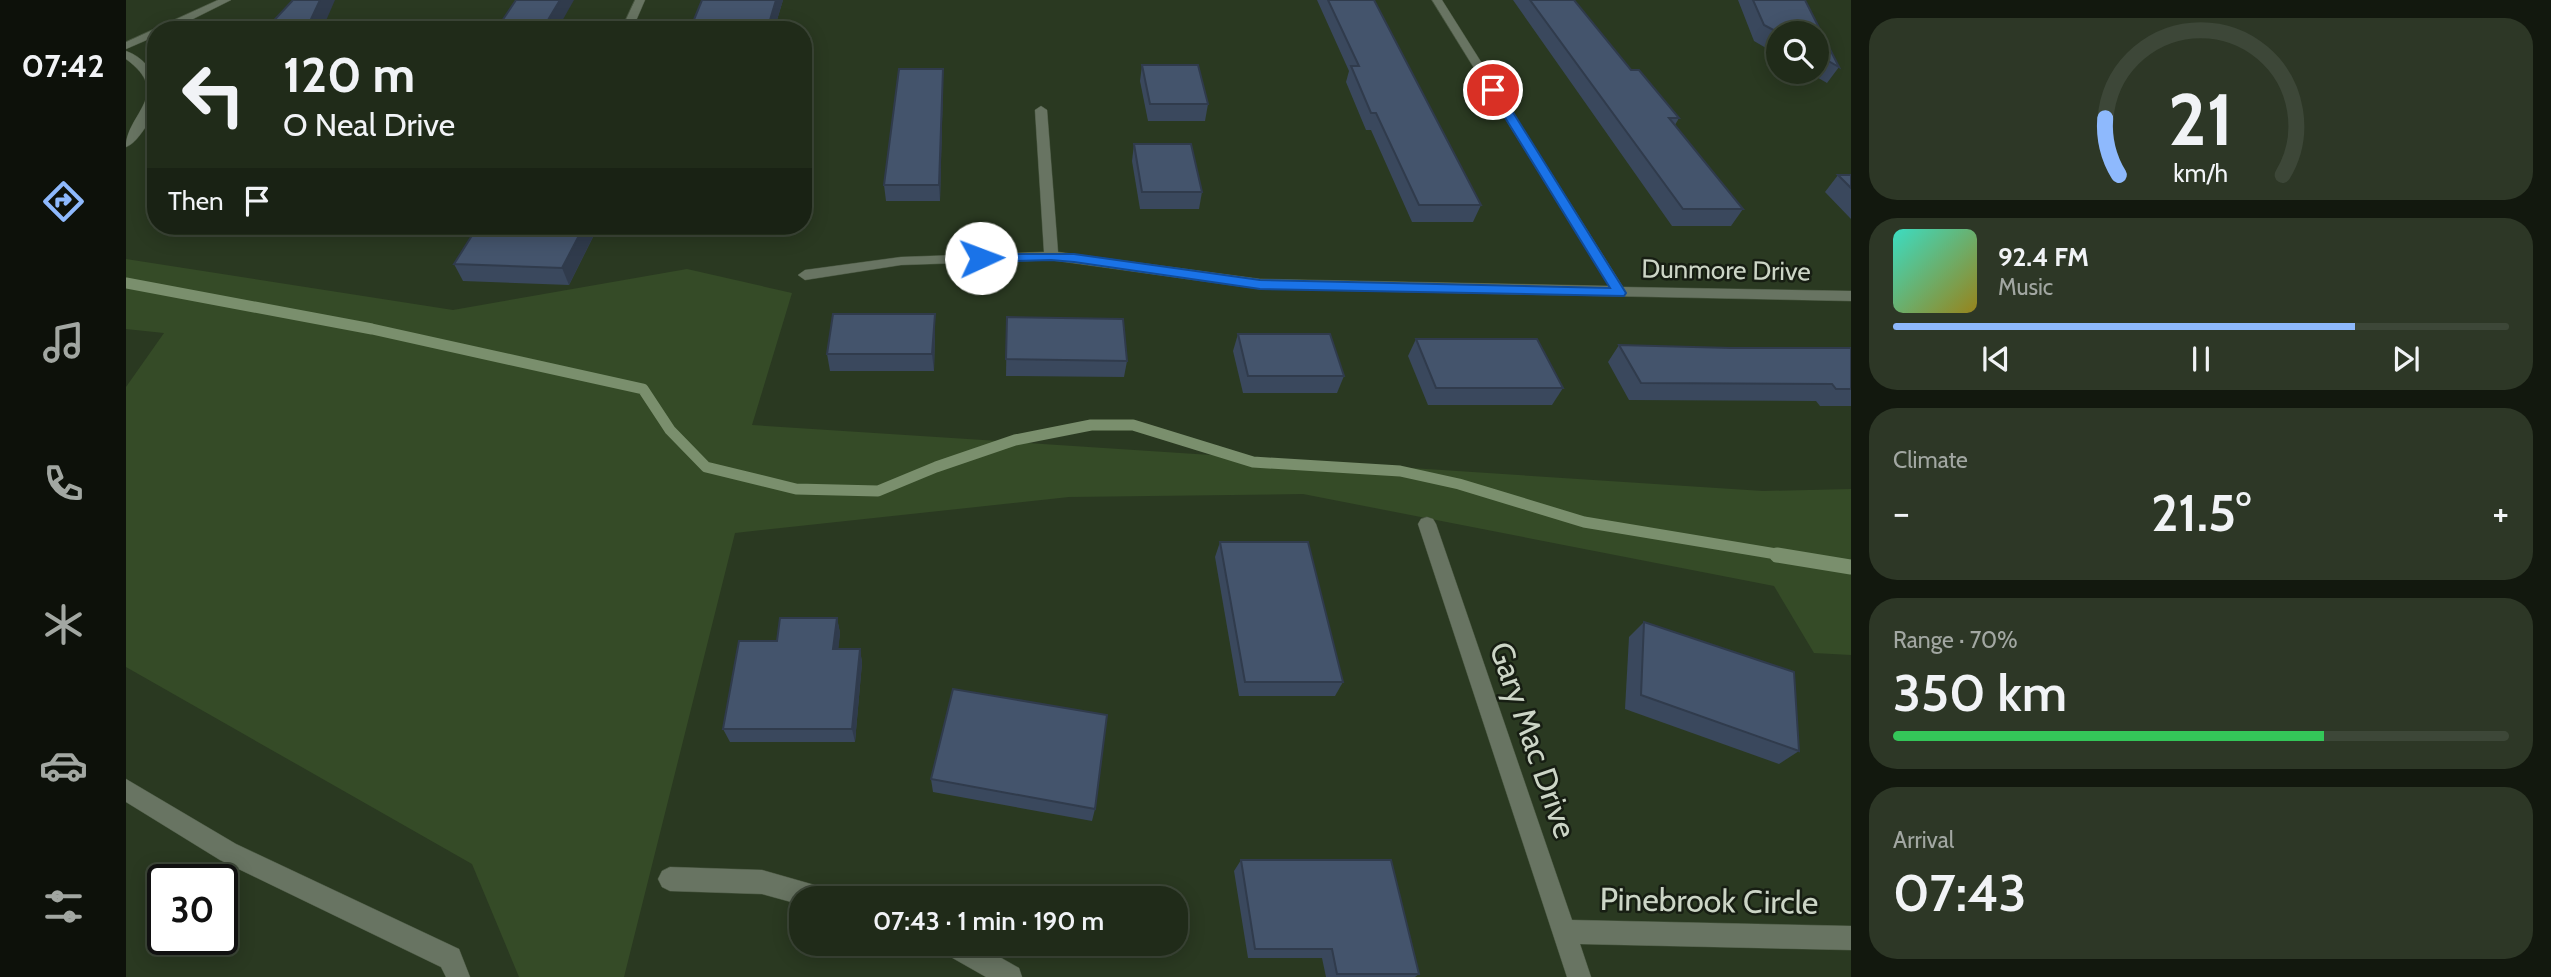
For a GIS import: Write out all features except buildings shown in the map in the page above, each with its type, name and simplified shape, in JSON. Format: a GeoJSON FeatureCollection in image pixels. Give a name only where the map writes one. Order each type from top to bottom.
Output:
{"type":"FeatureCollection","features":[{"type":"Feature","properties":{"kind":"street"},"geometry":{"type":"LineString","coordinates":[[181,21],[226,0]]}},
{"type":"Feature","properties":{"kind":"street"},"geometry":{"type":"LineString","coordinates":[[630,21],[640,0]]}},
{"type":"Feature","properties":{"kind":"street"},"geometry":{"type":"LineString","coordinates":[[1437,0],[1620,293]]}},
{"type":"Feature","properties":{"kind":"street"},"geometry":{"type":"LineString","coordinates":[[126,46],[147,36]]}},
{"type":"Feature","properties":{"kind":"street"},"geometry":{"type":"LineString","coordinates":[[126,54],[144,66],[147,72]]}},
{"type":"Feature","properties":{"kind":"street"},"geometry":{"type":"LineString","coordinates":[[1041,110],[1051,256]]}},
{"type":"Feature","properties":{"kind":"street"},"geometry":{"type":"LineString","coordinates":[[126,143],[147,114]]}},
{"type":"Feature","properties":{"kind":"street","name":"Dunmore Drive"},"geometry":{"type":"LineString","coordinates":[[805,275],[901,261],[1051,256],[1260,284],[1851,296]]}},
{"type":"Feature","properties":{"kind":"street","name":"Gary Mac Drive"},"geometry":{"type":"LineString","coordinates":[[1427,524],[1579,977]]}},
{"type":"Feature","properties":{"kind":"street"},"geometry":{"type":"LineString","coordinates":[[126,790],[228,852],[450,958],[458,977]]}},
{"type":"Feature","properties":{"kind":"street"},"geometry":{"type":"LineString","coordinates":[[670,879],[762,882],[789,890]]}},
{"type":"Feature","properties":{"kind":"street","name":"Pinebrook Circle"},"geometry":{"type":"LineString","coordinates":[[1565,932],[1851,938]]}},
{"type":"Feature","properties":{"kind":"street"},"geometry":{"type":"LineString","coordinates":[[973,956],[1010,977]]}},
{"type":"Feature","properties":{"kind":"green space"},"geometry":{"type":"Polygon","coordinates":[[[126,259],[453,310],[687,269],[792,293],[752,425],[1763,491],[1851,489],[1851,655],[1814,653],[1774,586],[1303,494],[1069,497],[735,533],[624,977],[519,977],[472,864],[126,667],[126,387],[164,333],[126,329],[126,259]]]}},
{"type":"Feature","properties":{"kind":"waterway"},"geometry":{"type":"LineString","coordinates":[[126,283],[372,329],[643,389],[670,430],[706,467],[796,489],[878,491],[936,467],[1015,440],[1091,425],[1133,425],[1253,462],[1400,471],[1459,484],[1584,522],[1788,556]]}},
{"type":"Feature","properties":{"kind":"waterway"},"geometry":{"type":"LineString","coordinates":[[1777,555],[1851,567]]}},
{"type":"Feature","properties":{"kind":"route"},"geometry":{"type":"LineString","coordinates":[[981,258],[1051,256],[1098,260],[1260,284],[1620,293],[1493,90]]}}]}
